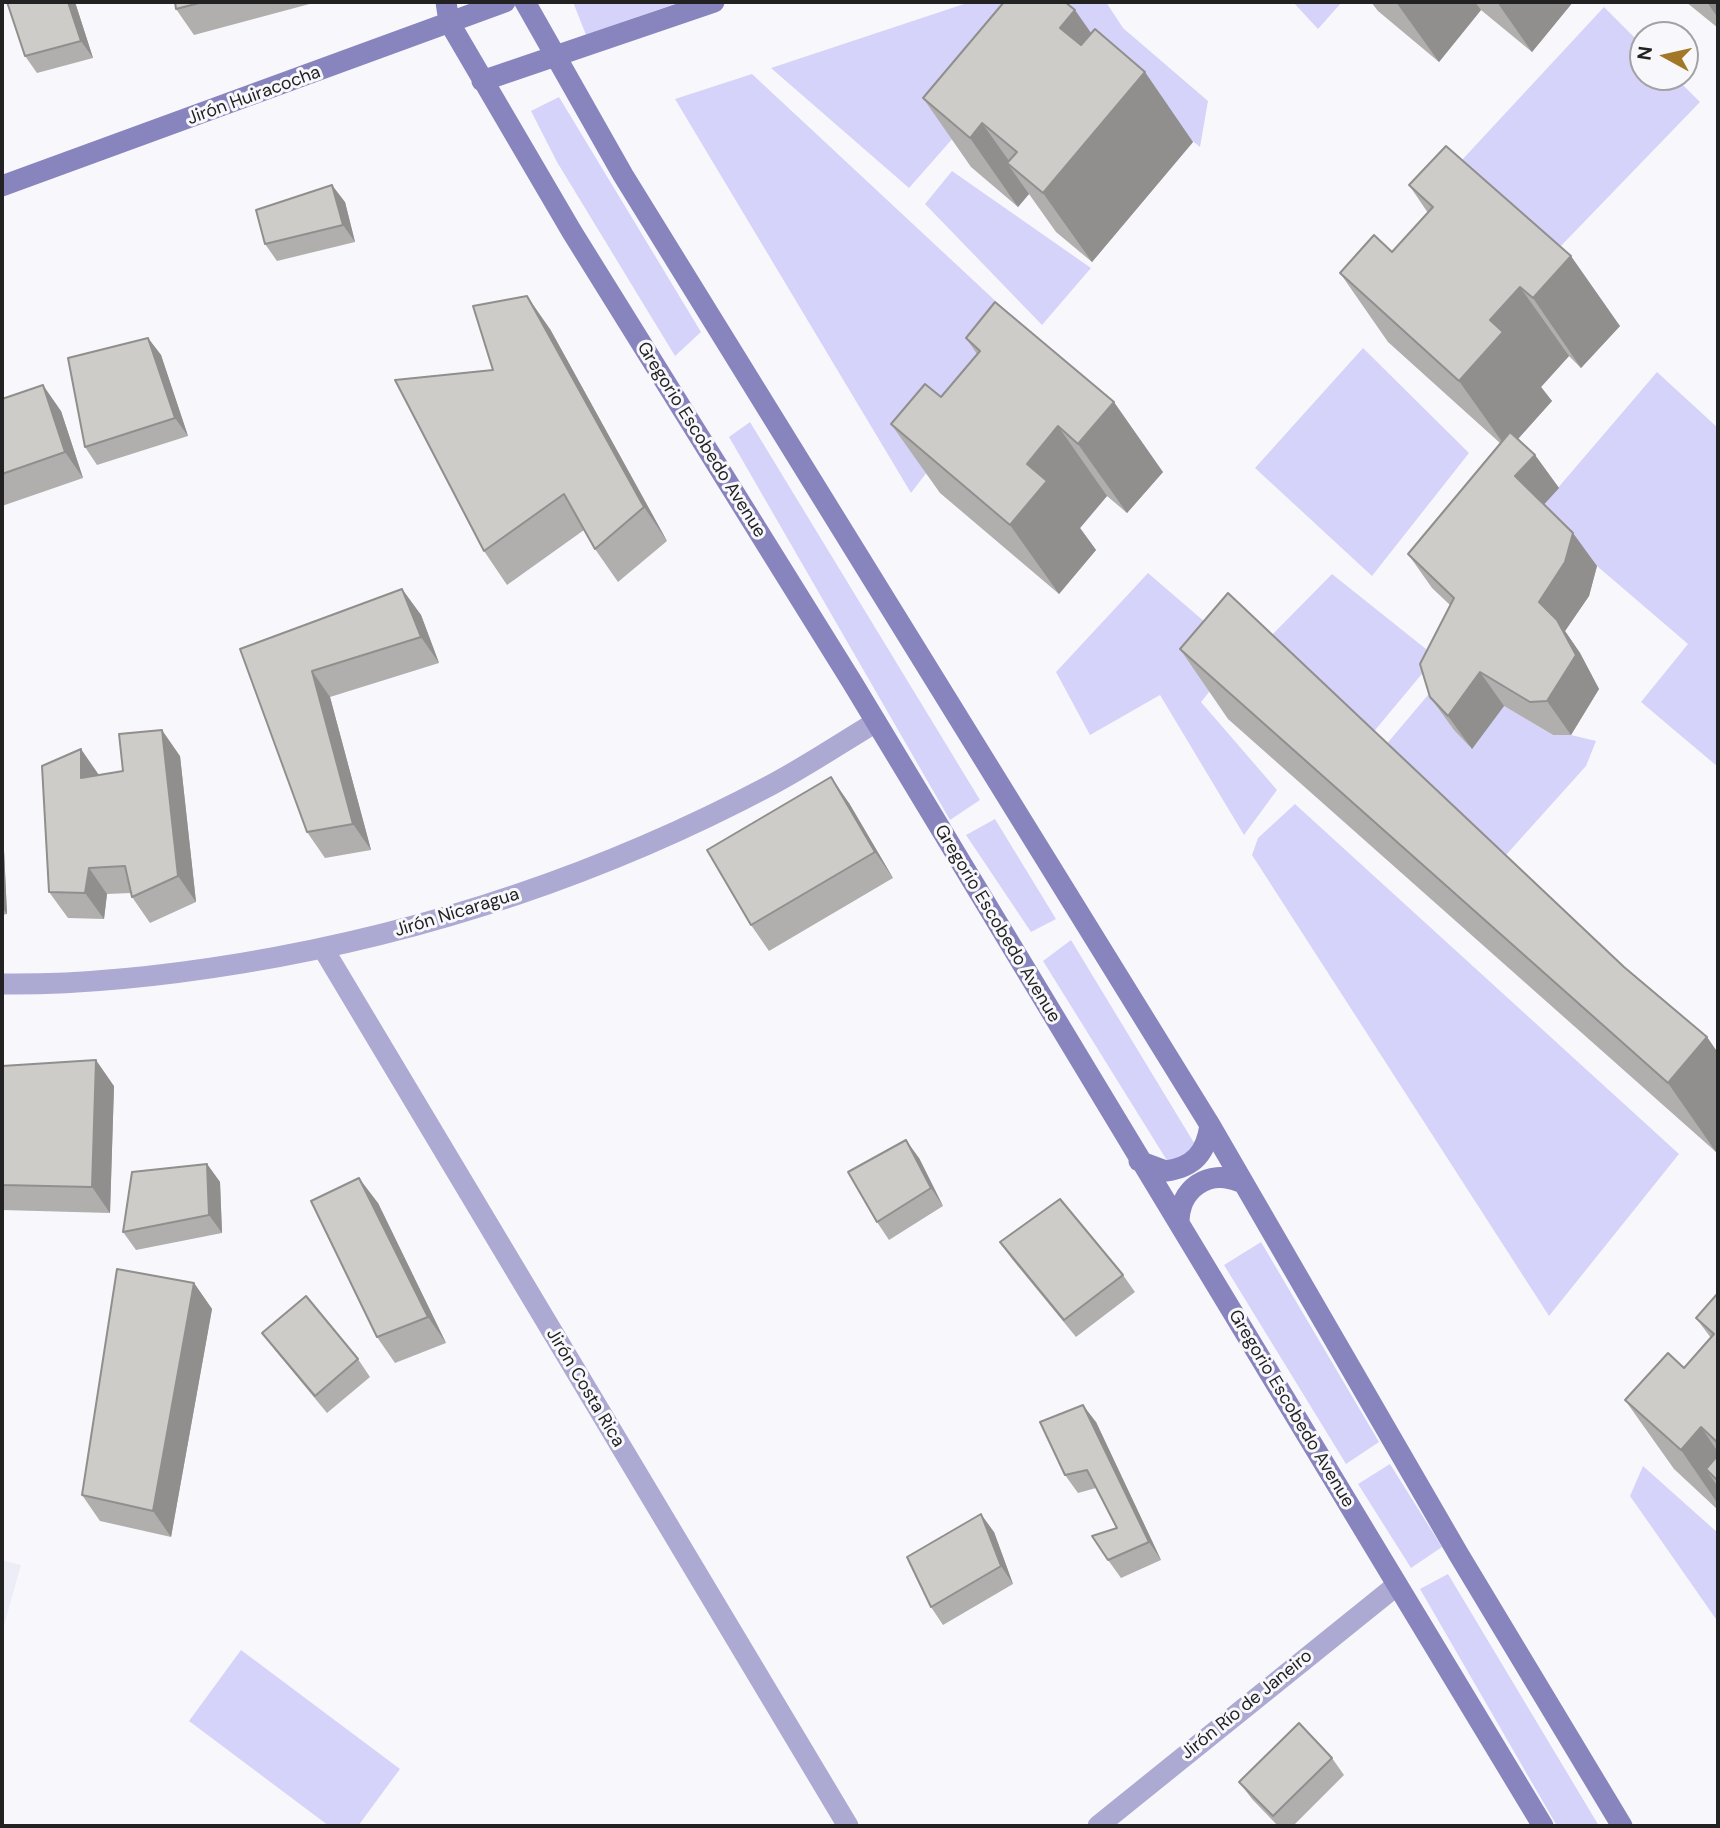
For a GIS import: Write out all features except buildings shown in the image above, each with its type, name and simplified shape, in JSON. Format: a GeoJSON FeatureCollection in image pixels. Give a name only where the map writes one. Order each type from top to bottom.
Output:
{"type":"FeatureCollection","features":[{"type":"Feature","properties":{"kind":"street","name":"Jirón Huiracocha"},"geometry":{"type":"LineString","coordinates":[[2,186],[447,12],[505,2]]}},
{"type":"Feature","properties":{"kind":"street"},"geometry":{"type":"LineString","coordinates":[[525,2],[630,186],[1210,1125],[1240,1182],[1622,1826]]}},
{"type":"Feature","properties":{"kind":"street"},"geometry":{"type":"LineString","coordinates":[[482,81],[714,2]]}},
{"type":"Feature","properties":{"kind":"street","name":"Gregorio Escobedo Avenue"},"geometry":{"type":"LineString","coordinates":[[447,12],[482,81],[876,722],[1139,1161],[1544,1826]]}},
{"type":"Feature","properties":{"kind":"street","name":"Jirón Nicaragua"},"geometry":{"type":"LineString","coordinates":[[2,984],[177,974],[324,950],[441,921],[555,883],[665,837],[773,784],[876,722]]}},
{"type":"Feature","properties":{"kind":"street","name":"Jirón Costa Rica"},"geometry":{"type":"LineString","coordinates":[[324,950],[848,1826]]}},
{"type":"Feature","properties":{"kind":"street"},"geometry":{"type":"LineString","coordinates":[[1139,1161],[1166,1171],[1186,1166],[1202,1153],[1210,1125]]}},
{"type":"Feature","properties":{"kind":"street"},"geometry":{"type":"LineString","coordinates":[[1179,1223],[1183,1202],[1197,1184],[1218,1177],[1240,1182]]}},
{"type":"Feature","properties":{"kind":"street","name":"Jirón Río de Janeiro"},"geometry":{"type":"LineString","coordinates":[[1098,1826],[1397,1585]]}},
{"type":"Feature","properties":{"kind":"shaded area"},"geometry":{"type":"Polygon","coordinates":[[[573,2],[680,2],[586,35],[573,2]]]}},
{"type":"Feature","properties":{"kind":"shaded area"},"geometry":{"type":"Polygon","coordinates":[[[970,2],[1106,2],[1123,28],[1208,101],[1200,147],[1051,27],[909,188],[771,68],[970,2]]]}},
{"type":"Feature","properties":{"kind":"shaded area"},"geometry":{"type":"Polygon","coordinates":[[[1293,2],[1342,2],[1318,29],[1293,2]]]}},
{"type":"Feature","properties":{"kind":"shaded area"},"geometry":{"type":"Polygon","coordinates":[[[1604,7],[1629,32],[1629,91],[1689,91],[1700,102],[1557,250],[1461,161],[1604,7]]]}},
{"type":"Feature","properties":{"kind":"shaded area"},"geometry":{"type":"Polygon","coordinates":[[[752,74],[1032,335],[911,493],[675,99],[752,74]]]}},
{"type":"Feature","properties":{"kind":"shaded area"},"geometry":{"type":"Polygon","coordinates":[[[559,97],[701,332],[675,356],[557,162],[531,111],[559,97]]]}},
{"type":"Feature","properties":{"kind":"shaded area"},"geometry":{"type":"Polygon","coordinates":[[[952,171],[1091,268],[1042,325],[925,204],[952,171]]]}},
{"type":"Feature","properties":{"kind":"shaded area"},"geometry":{"type":"Polygon","coordinates":[[[1363,348],[1469,453],[1372,576],[1255,468],[1363,348]]]}},
{"type":"Feature","properties":{"kind":"shaded area"},"geometry":{"type":"Polygon","coordinates":[[[1657,372],[1718,428],[1718,767],[1641,702],[1688,644],[1597,566],[1539,510],[1657,372]]]}},
{"type":"Feature","properties":{"kind":"shaded area"},"geometry":{"type":"Polygon","coordinates":[[[750,422],[980,800],[950,820],[729,437],[750,422]]]}},
{"type":"Feature","properties":{"kind":"shaded area"},"geometry":{"type":"Polygon","coordinates":[[[1148,573],[1241,653],[1201,702],[1277,790],[1244,835],[1160,695],[1090,735],[1056,672],[1148,573]]]}},
{"type":"Feature","properties":{"kind":"shaded area"},"geometry":{"type":"Polygon","coordinates":[[[1332,574],[1436,657],[1371,735],[1265,642],[1332,574]]]}},
{"type":"Feature","properties":{"kind":"shaded area"},"geometry":{"type":"Polygon","coordinates":[[[1428,695],[1443,697],[1471,749],[1504,706],[1553,735],[1571,735],[1596,741],[1586,766],[1506,855],[1384,747],[1428,695]]]}},
{"type":"Feature","properties":{"kind":"shaded area"},"geometry":{"type":"Polygon","coordinates":[[[1295,804],[1679,1154],[1549,1316],[1252,855],[1258,838],[1295,804]]]}},
{"type":"Feature","properties":{"kind":"shaded area"},"geometry":{"type":"Polygon","coordinates":[[[995,819],[1056,919],[1031,932],[966,835],[995,819]]]}},
{"type":"Feature","properties":{"kind":"shaded area"},"geometry":{"type":"Polygon","coordinates":[[[1071,940],[1202,1156],[1176,1175],[1043,961],[1071,940]]]}},
{"type":"Feature","properties":{"kind":"shaded area"},"geometry":{"type":"Polygon","coordinates":[[[1261,1242],[1379,1442],[1346,1464],[1224,1265],[1261,1242]]]}},
{"type":"Feature","properties":{"kind":"shaded area"},"geometry":{"type":"Polygon","coordinates":[[[1390,1464],[1442,1547],[1411,1568],[1358,1484],[1390,1464]]]}},
{"type":"Feature","properties":{"kind":"shaded area"},"geometry":{"type":"Polygon","coordinates":[[[1643,1466],[1718,1533],[1718,1622],[1630,1496],[1643,1466]]]}},
{"type":"Feature","properties":{"kind":"shaded area"},"geometry":{"type":"Polygon","coordinates":[[[2,1560],[21,1565],[2,1633],[2,1560]]]}},
{"type":"Feature","properties":{"kind":"shaded area"},"geometry":{"type":"Polygon","coordinates":[[[1448,1574],[1599,1826],[1557,1826],[1420,1589],[1448,1574]]]}},
{"type":"Feature","properties":{"kind":"shaded area"},"geometry":{"type":"Polygon","coordinates":[[[241,1650],[400,1769],[358,1826],[329,1826],[189,1721],[241,1650]]]}}]}
